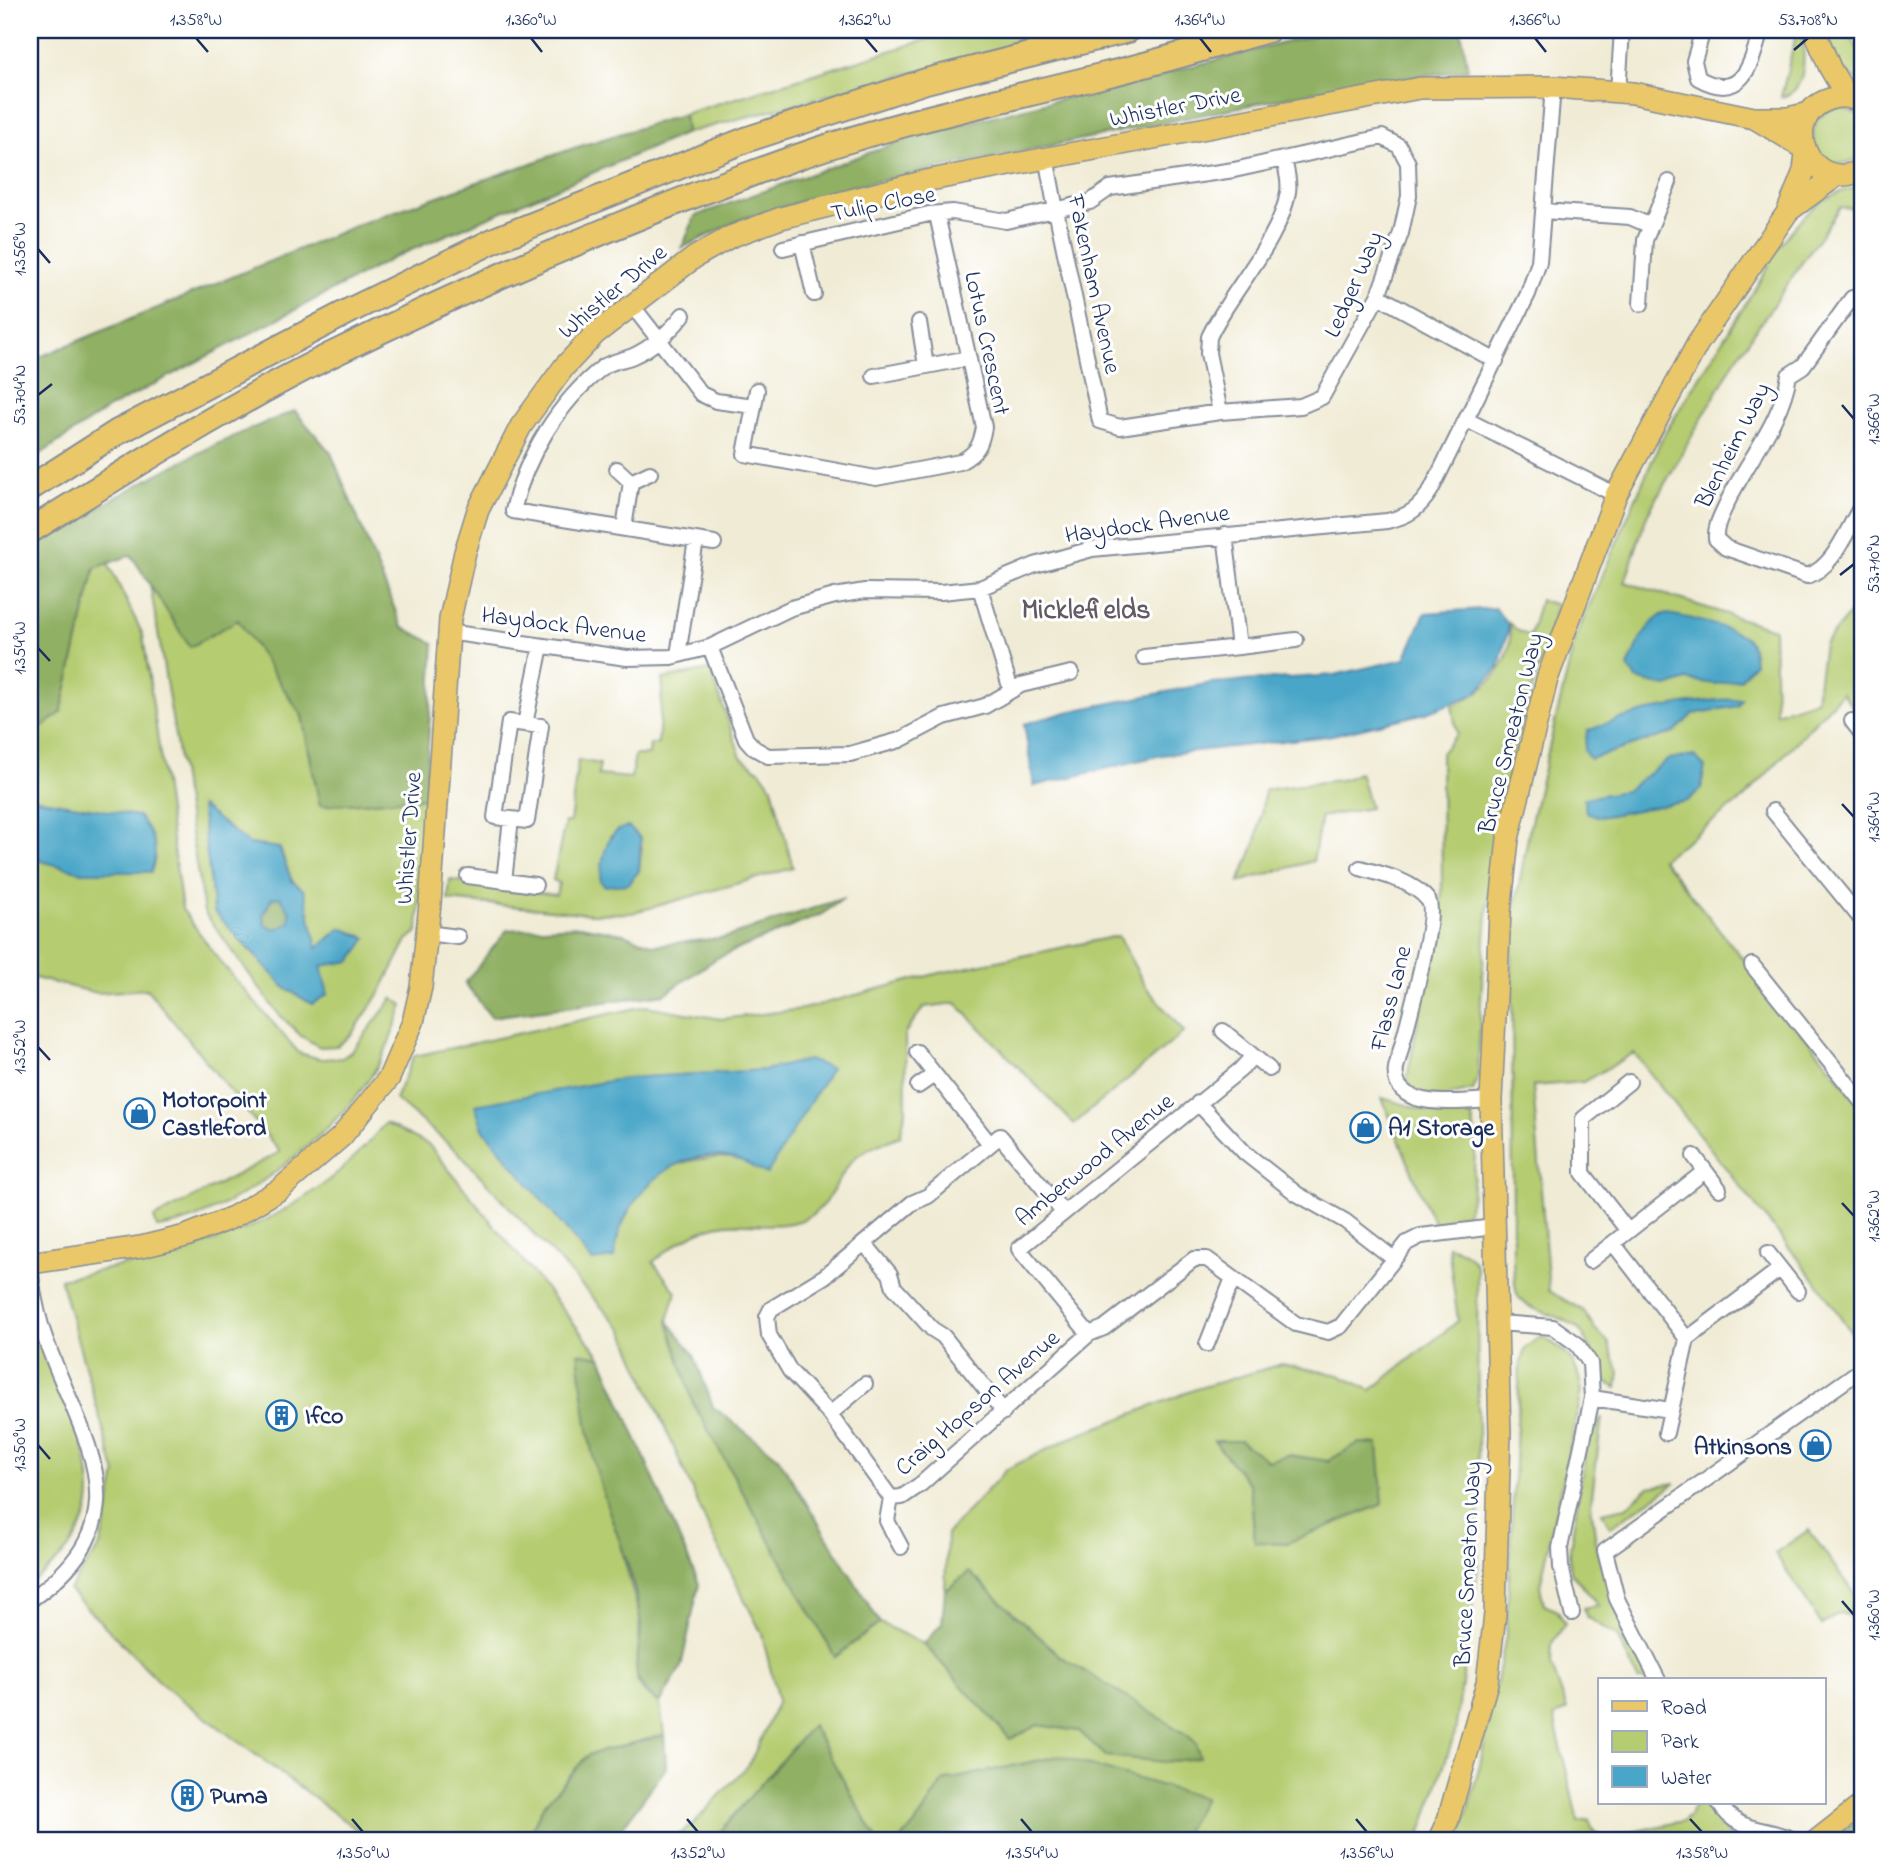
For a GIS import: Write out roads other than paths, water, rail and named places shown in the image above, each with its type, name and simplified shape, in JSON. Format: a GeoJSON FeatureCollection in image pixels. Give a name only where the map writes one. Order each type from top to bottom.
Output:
{"type":"FeatureCollection","features":[{"type":"Feature","properties":{"kind":"highway"},"geometry":{"type":"LineString","coordinates":[[30,488],[116,433],[355,307],[497,239],[748,139],[926,81],[1128,30]]}},
{"type":"Feature","properties":{"kind":"highway"},"geometry":{"type":"LineString","coordinates":[[30,531],[187,434],[332,355],[509,272],[654,212],[788,160],[944,112],[1106,75],[1268,30]]}},
{"type":"Feature","properties":{"kind":"main road"},"geometry":{"type":"LineString","coordinates":[[1815,33],[1830,68],[1855,99]]}},
{"type":"Feature","properties":{"kind":"main road","name":"Bruce Smeaton Way"},"geometry":{"type":"LineString","coordinates":[[1438,1841],[1448,1820],[1487,1683],[1495,1614],[1500,1433],[1491,1100],[1500,913],[1508,839],[1547,679],[1616,495],[1698,343],[1787,213],[1804,170],[1804,127],[1812,111],[1819,83],[1815,33]]}},
{"type":"Feature","properties":{"kind":"main road","name":"Whistler Drive"},"geometry":{"type":"LineString","coordinates":[[30,1265],[141,1247],[186,1236],[233,1217],[279,1189],[341,1138],[389,1078],[400,1057],[421,986],[448,632],[478,510],[505,455],[543,393],[564,367],[594,334],[631,303],[695,257],[730,237],[781,218],[930,180],[1385,92],[1420,88],[1553,87],[1618,92],[1754,118],[1788,118],[1812,111],[1823,101],[1855,99]]}},
{"type":"Feature","properties":{"kind":"main road","name":"Whistler Drive"},"geometry":{"type":"LineString","coordinates":[[1754,118],[1805,151],[1823,171],[1836,176]]}},
{"type":"Feature","properties":{"kind":"main road"},"geometry":{"type":"LineString","coordinates":[[1836,176],[1862,170]]}},
{"type":"Feature","properties":{"kind":"main road","name":"Bruce Smeaton Way"},"geometry":{"type":"LineString","coordinates":[[1787,213],[1836,176]]}},
{"type":"Feature","properties":{"kind":"main road"},"geometry":{"type":"LineString","coordinates":[[1816,1841],[1862,1805]]}},
{"type":"Feature","properties":{"kind":"street"},"geometry":{"type":"LineString","coordinates":[[1618,92],[1622,30]]}},
{"type":"Feature","properties":{"kind":"street"},"geometry":{"type":"LineString","coordinates":[[1703,30],[1694,61],[1699,78],[1710,85],[1732,86],[1745,76],[1761,30]]}},
{"type":"Feature","properties":{"kind":"street","name":"Haydock Avenue"},"geometry":{"type":"LineString","coordinates":[[448,632],[627,659],[678,655],[710,647],[791,608],[835,596],[865,591],[941,592],[979,588],[1044,562],[1092,549],[1387,521],[1409,514],[1426,498],[1467,420],[1535,273],[1544,211],[1553,87]]}},
{"type":"Feature","properties":{"kind":"street","name":"Ledger Way"},"geometry":{"type":"LineString","coordinates":[[1056,210],[1090,202],[1110,188],[1234,170],[1382,137],[1399,146],[1408,163],[1409,196],[1401,233],[1378,296],[1327,391],[1318,400],[1301,406],[1220,412],[1120,427],[1100,421]]}},
{"type":"Feature","properties":{"kind":"street","name":"Fakenham Avenue"},"geometry":{"type":"LineString","coordinates":[[1046,157],[1100,421]]}},
{"type":"Feature","properties":{"kind":"street"},"geometry":{"type":"LineString","coordinates":[[1220,412],[1208,353],[1209,337],[1266,246],[1287,198],[1289,181],[1284,159]]}},
{"type":"Feature","properties":{"kind":"street"},"geometry":{"type":"LineString","coordinates":[[1641,304],[1642,256],[1669,182]]}},
{"type":"Feature","properties":{"kind":"street","name":"Tulip Close"},"geometry":{"type":"LineString","coordinates":[[783,248],[953,212],[998,222],[1056,210]]}},
{"type":"Feature","properties":{"kind":"street"},"geometry":{"type":"LineString","coordinates":[[1544,211],[1630,216],[1651,226]]}},
{"type":"Feature","properties":{"kind":"street","name":"Lotus Crescent"},"geometry":{"type":"LineString","coordinates":[[754,406],[745,454],[876,478],[960,462],[972,456],[981,444],[984,427],[937,215]]}},
{"type":"Feature","properties":{"kind":"street","name":"Tulip Close"},"geometry":{"type":"LineString","coordinates":[[802,243],[814,294]]}},
{"type":"Feature","properties":{"kind":"street"},"geometry":{"type":"LineString","coordinates":[[1378,296],[1496,361]]}},
{"type":"Feature","properties":{"kind":"street","name":"Blenheim Way"},"geometry":{"type":"LineString","coordinates":[[1862,297],[1852,298],[1804,366],[1790,375],[1786,398],[1741,475],[1715,529],[1716,540],[1726,548],[1807,576],[1828,564],[1862,506]]}},
{"type":"Feature","properties":{"kind":"street"},"geometry":{"type":"LineString","coordinates":[[631,303],[701,394],[716,401],[754,406],[757,390]]}},
{"type":"Feature","properties":{"kind":"street"},"geometry":{"type":"LineString","coordinates":[[683,316],[659,339],[634,356],[604,366],[555,419],[520,479],[513,511],[715,543]]}},
{"type":"Feature","properties":{"kind":"street"},"geometry":{"type":"LineString","coordinates":[[919,322],[926,366]]}},
{"type":"Feature","properties":{"kind":"street"},"geometry":{"type":"LineString","coordinates":[[874,376],[969,358]]}},
{"type":"Feature","properties":{"kind":"street"},"geometry":{"type":"LineString","coordinates":[[1467,420],[1616,495]]}},
{"type":"Feature","properties":{"kind":"street"},"geometry":{"type":"LineString","coordinates":[[617,469],[631,482]]}},
{"type":"Feature","properties":{"kind":"street"},"geometry":{"type":"LineString","coordinates":[[631,482],[650,473]]}},
{"type":"Feature","properties":{"kind":"street"},"geometry":{"type":"LineString","coordinates":[[624,528],[631,482]]}},
{"type":"Feature","properties":{"kind":"street"},"geometry":{"type":"LineString","coordinates":[[1225,535],[1239,647]]}},
{"type":"Feature","properties":{"kind":"street"},"geometry":{"type":"LineString","coordinates":[[678,655],[696,540]]}},
{"type":"Feature","properties":{"kind":"street"},"geometry":{"type":"LineString","coordinates":[[979,588],[1011,690]]}},
{"type":"Feature","properties":{"kind":"street"},"geometry":{"type":"LineString","coordinates":[[1144,657],[1296,640]]}},
{"type":"Feature","properties":{"kind":"street"},"geometry":{"type":"LineString","coordinates":[[525,724],[541,646]]}},
{"type":"Feature","properties":{"kind":"street"},"geometry":{"type":"LineString","coordinates":[[710,647],[746,739],[754,748],[768,755],[850,754],[876,749],[944,717],[985,706],[1011,690],[1071,673]]}},
{"type":"Feature","properties":{"kind":"street"},"geometry":{"type":"LineString","coordinates":[[1852,721],[1862,734]]}},
{"type":"Feature","properties":{"kind":"street"},"geometry":{"type":"LineString","coordinates":[[509,722],[541,726],[527,821],[511,819],[495,817],[509,722]]}},
{"type":"Feature","properties":{"kind":"street"},"geometry":{"type":"LineString","coordinates":[[1773,811],[1862,920]]}},
{"type":"Feature","properties":{"kind":"street"},"geometry":{"type":"LineString","coordinates":[[503,881],[511,819]]}},
{"type":"Feature","properties":{"kind":"street","name":"Flass Lane"},"geometry":{"type":"LineString","coordinates":[[1360,868],[1399,880],[1428,900],[1430,905],[1428,933],[1396,1068],[1397,1079],[1412,1096],[1432,1103],[1491,1100]]}},
{"type":"Feature","properties":{"kind":"street"},"geometry":{"type":"LineString","coordinates":[[468,876],[535,885]]}},
{"type":"Feature","properties":{"kind":"street"},"geometry":{"type":"LineString","coordinates":[[427,933],[458,937]]}},
{"type":"Feature","properties":{"kind":"street"},"geometry":{"type":"LineString","coordinates":[[1752,965],[1862,1102]]}},
{"type":"Feature","properties":{"kind":"street"},"geometry":{"type":"LineString","coordinates":[[1223,1031],[1269,1069]]}},
{"type":"Feature","properties":{"kind":"street"},"geometry":{"type":"LineString","coordinates":[[917,1052],[990,1144],[1000,1136],[1063,1212]]}},
{"type":"Feature","properties":{"kind":"street"},"geometry":{"type":"LineString","coordinates":[[1203,1099],[1253,1056]]}},
{"type":"Feature","properties":{"kind":"street"},"geometry":{"type":"LineString","coordinates":[[918,1086],[934,1074]]}},
{"type":"Feature","properties":{"kind":"street"},"geometry":{"type":"LineString","coordinates":[[1628,1231],[1583,1173],[1583,1119],[1629,1082]]}},
{"type":"Feature","properties":{"kind":"street","name":"Amberwood Avenue"},"geometry":{"type":"LineString","coordinates":[[1089,1335],[1019,1249],[1203,1099],[1245,1153],[1297,1194],[1345,1221],[1394,1259]]}},
{"type":"Feature","properties":{"kind":"street","name":"Craig Hopson Avenue"},"geometry":{"type":"LineString","coordinates":[[990,1144],[812,1285],[776,1303],[767,1317],[769,1335],[790,1371],[830,1414],[891,1498],[902,1497],[921,1484],[1089,1335],[1104,1328],[1194,1259],[1207,1259],[1296,1324],[1328,1332],[1341,1326],[1407,1243],[1421,1236],[1494,1227]]}},
{"type":"Feature","properties":{"kind":"street"},"geometry":{"type":"LineString","coordinates":[[1694,1157],[1719,1189]]}},
{"type":"Feature","properties":{"kind":"street"},"geometry":{"type":"LineString","coordinates":[[1590,1261],[1705,1171]]}},
{"type":"Feature","properties":{"kind":"street"},"geometry":{"type":"LineString","coordinates":[[864,1242],[890,1274],[894,1287],[932,1329],[943,1336],[1004,1412]]}},
{"type":"Feature","properties":{"kind":"street"},"geometry":{"type":"LineString","coordinates":[[1613,1243],[1687,1339]]}},
{"type":"Feature","properties":{"kind":"street"},"geometry":{"type":"LineString","coordinates":[[1768,1254],[1798,1291]]}},
{"type":"Feature","properties":{"kind":"street"},"geometry":{"type":"LineString","coordinates":[[30,1265],[42,1330],[86,1435],[98,1481],[96,1506],[84,1544],[62,1573],[30,1600]]}},
{"type":"Feature","properties":{"kind":"street"},"geometry":{"type":"LineString","coordinates":[[1666,1433],[1687,1339],[1780,1269]]}},
{"type":"Feature","properties":{"kind":"street"},"geometry":{"type":"LineString","coordinates":[[1207,1344],[1233,1278]]}},
{"type":"Feature","properties":{"kind":"street"},"geometry":{"type":"LineString","coordinates":[[1498,1324],[1553,1327],[1567,1335],[1590,1363],[1592,1398],[1560,1548],[1561,1567],[1572,1613]]}},
{"type":"Feature","properties":{"kind":"street"},"geometry":{"type":"LineString","coordinates":[[1657,1678],[1617,1599],[1605,1551],[1862,1369]]}},
{"type":"Feature","properties":{"kind":"street"},"geometry":{"type":"LineString","coordinates":[[830,1414],[865,1384]]}},
{"type":"Feature","properties":{"kind":"street"},"geometry":{"type":"LineString","coordinates":[[1592,1398],[1670,1410]]}},
{"type":"Feature","properties":{"kind":"street"},"geometry":{"type":"LineString","coordinates":[[891,1498],[887,1521],[901,1547]]}},
{"type":"Feature","properties":{"kind":"street"},"geometry":{"type":"LineString","coordinates":[[1720,1804],[1742,1826],[1783,1835],[1796,1841]]}},
{"type":"Feature","properties":{"kind":"water"},"geometry":{"type":"Polygon","coordinates":[[[1495,608],[1509,626],[1499,667],[1475,694],[1426,713],[1328,736],[1162,755],[1034,786],[1024,724],[1071,711],[1211,683],[1334,675],[1405,659],[1425,613],[1495,608]]]}},
{"type":"Feature","properties":{"kind":"water"},"geometry":{"type":"Polygon","coordinates":[[[1663,614],[1681,616],[1740,634],[1750,644],[1754,663],[1741,679],[1715,684],[1687,680],[1667,687],[1636,679],[1628,667],[1631,659],[1646,631],[1663,614]]]}},
{"type":"Feature","properties":{"kind":"water"},"geometry":{"type":"Polygon","coordinates":[[[1741,699],[1738,706],[1693,714],[1675,732],[1590,759],[1584,751],[1587,731],[1606,724],[1682,704],[1741,699]]]}},
{"type":"Feature","properties":{"kind":"water"},"geometry":{"type":"Polygon","coordinates":[[[1695,756],[1705,767],[1701,789],[1687,801],[1600,817],[1586,812],[1584,798],[1625,791],[1669,759],[1695,756]]]}},
{"type":"Feature","properties":{"kind":"water"},"geometry":{"type":"Polygon","coordinates":[[[30,798],[138,816],[154,842],[155,856],[151,872],[82,872],[30,858],[30,798]]]}},
{"type":"Feature","properties":{"kind":"water"},"geometry":{"type":"Polygon","coordinates":[[[201,806],[249,844],[279,848],[292,881],[304,890],[317,948],[341,928],[367,938],[351,961],[321,966],[328,994],[312,1004],[285,988],[214,911],[201,806]],[[280,897],[272,898],[263,914],[265,925],[275,929],[283,926],[290,922],[290,912],[280,897]]]}},
{"type":"Feature","properties":{"kind":"water"},"geometry":{"type":"Polygon","coordinates":[[[629,827],[641,839],[639,871],[628,884],[605,886],[600,881],[606,847],[615,833],[629,827]]]}},
{"type":"Feature","properties":{"kind":"water"},"geometry":{"type":"Polygon","coordinates":[[[808,1060],[831,1068],[767,1174],[736,1159],[710,1156],[689,1160],[669,1169],[637,1198],[618,1237],[614,1258],[592,1261],[483,1129],[475,1105],[626,1078],[765,1070],[808,1060]]]}},
{"type":"Feature","properties":{"kind":"place","name":"Motorpoint Castleford"},"geometry":{"type":"Point","coordinates":[139,1113]}},
{"type":"Feature","properties":{"kind":"place","name":"A1 Storage"},"geometry":{"type":"Point","coordinates":[1365,1127]}},
{"type":"Feature","properties":{"kind":"place","name":"Ifco"},"geometry":{"type":"Point","coordinates":[282,1415]}},
{"type":"Feature","properties":{"kind":"place","name":"Atkinsons"},"geometry":{"type":"Point","coordinates":[1815,1446]}},
{"type":"Feature","properties":{"kind":"place","name":"Puma"},"geometry":{"type":"Point","coordinates":[187,1795]}},
{"type":"Feature","properties":{"kind":"district","name":"Micklefields"},"geometry":{"type":"Point","coordinates":[1086,608]}}]}
